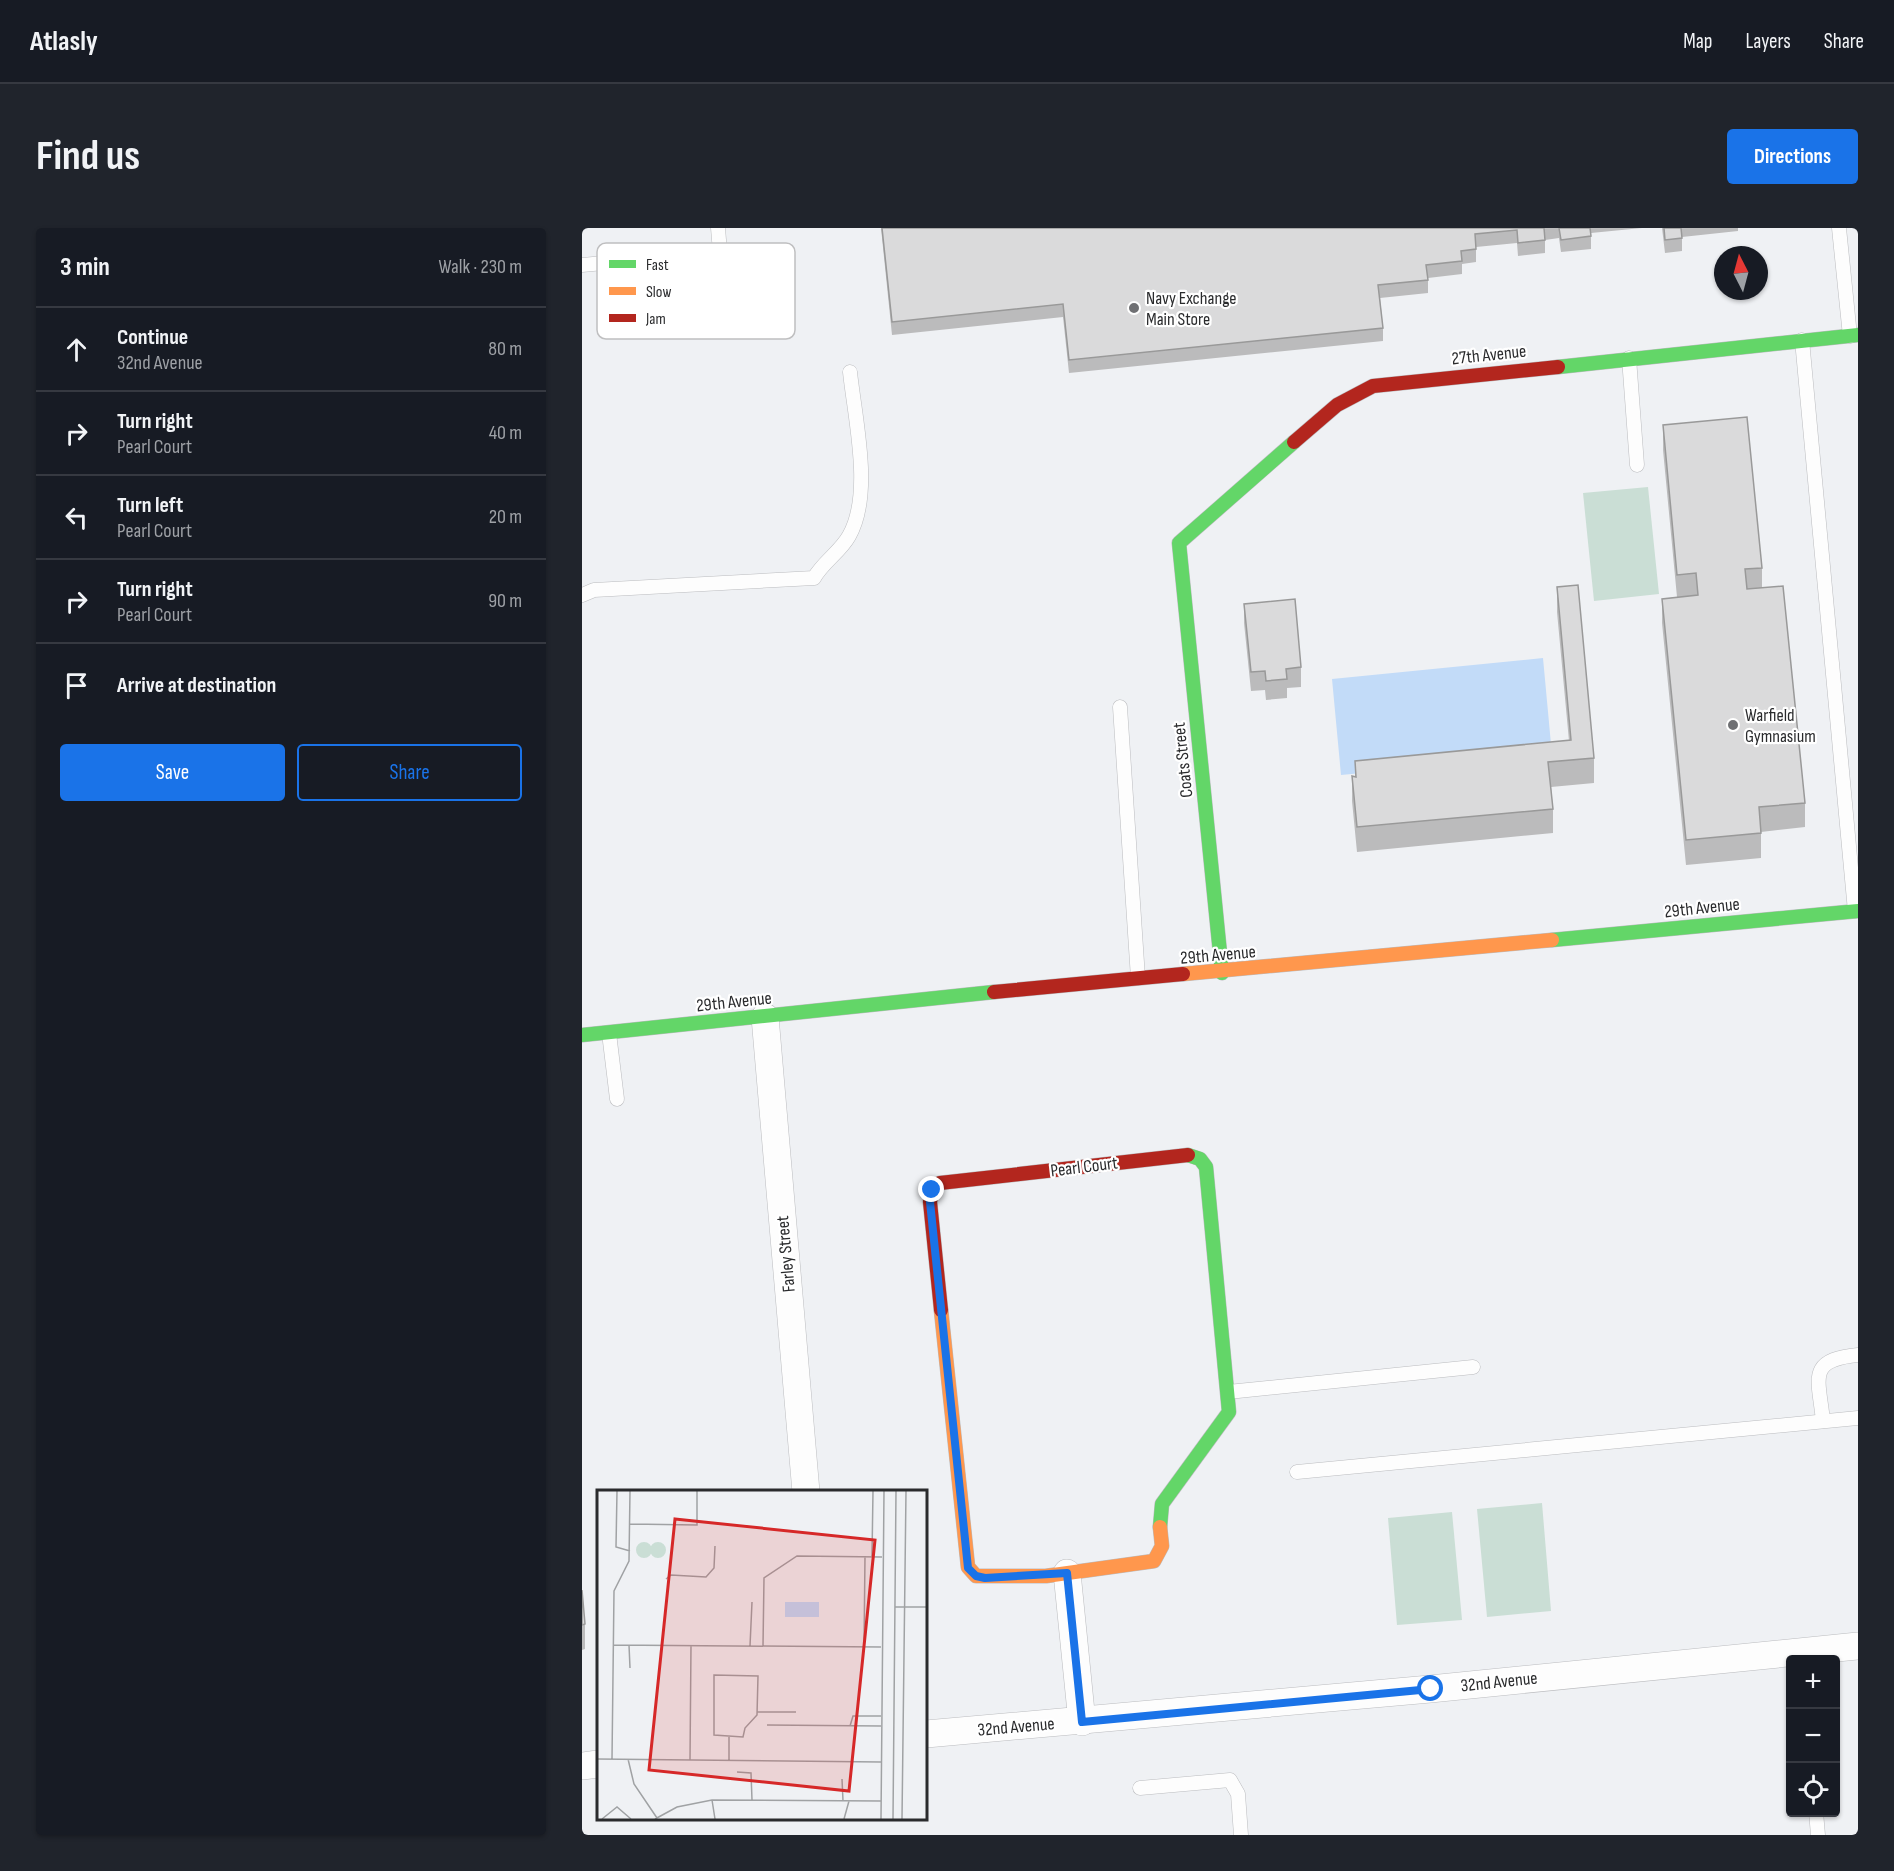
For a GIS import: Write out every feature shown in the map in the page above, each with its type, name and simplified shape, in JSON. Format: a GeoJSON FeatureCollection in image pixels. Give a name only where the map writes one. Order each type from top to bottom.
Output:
{"type":"FeatureCollection","features":[{"type":"Feature","properties":{"kind":"street","name":"27th Avenue"},"geometry":{"type":"LineString","coordinates":[[1179,543],[1337,405],[1373,386],[1854,335]]}},
{"type":"Feature","properties":{"kind":"street","name":"Coats Street"},"geometry":{"type":"LineString","coordinates":[[1179,543],[1222,973]]}},
{"type":"Feature","properties":{"kind":"street","name":"29th Avenue"},"geometry":{"type":"LineString","coordinates":[[582,1035],[765,1017],[835,1007],[1222,973],[1857,911]]}},
{"type":"Feature","properties":{"kind":"street","name":"Farley Street"},"geometry":{"type":"LineString","coordinates":[[765,1017],[806,1490]]}},
{"type":"Feature","properties":{"kind":"street","name":"Pearl Court"},"geometry":{"type":"LineString","coordinates":[[1188,1155],[1200,1159],[1206,1167],[1228,1392],[1229,1412],[1222,1424],[1162,1502],[1158,1512],[1163,1543],[1162,1554],[1154,1561],[1067,1573],[985,1578],[976,1576],[968,1568],[930,1202],[932,1190],[940,1183],[1188,1155]]}},
{"type":"Feature","properties":{"kind":"street"},"geometry":{"type":"LineString","coordinates":[[1067,1573],[1082,1722]]}},
{"type":"Feature","properties":{"kind":"street","name":"32nd Avenue"},"geometry":{"type":"LineString","coordinates":[[927,1734],[1082,1722],[1858,1646]]}},
{"type":"Feature","properties":{"kind":"street"},"geometry":{"type":"LineString","coordinates":[[582,1766],[597,1764]]}},
{"type":"Feature","properties":{"kind":"lane"},"geometry":{"type":"LineString","coordinates":[[718,228],[719,243]]}},
{"type":"Feature","properties":{"kind":"lane"},"geometry":{"type":"LineString","coordinates":[[1839,228],[1854,335]]}},
{"type":"Feature","properties":{"kind":"lane"},"geometry":{"type":"LineString","coordinates":[[582,265],[597,264]]}},
{"type":"Feature","properties":{"kind":"lane"},"geometry":{"type":"LineString","coordinates":[[1802,340],[1857,911]]}},
{"type":"Feature","properties":{"kind":"lane"},"geometry":{"type":"LineString","coordinates":[[1629,358],[1636,465]]}},
{"type":"Feature","properties":{"kind":"lane"},"geometry":{"type":"LineString","coordinates":[[582,595],[594,590],[814,579],[819,569],[848,538],[859,517],[862,493],[850,372]]}},
{"type":"Feature","properties":{"kind":"lane"},"geometry":{"type":"LineString","coordinates":[[1120,707],[1138,980]]}},
{"type":"Feature","properties":{"kind":"lane"},"geometry":{"type":"LineString","coordinates":[[609,1033],[617,1100]]}},
{"type":"Feature","properties":{"kind":"lane"},"geometry":{"type":"LineString","coordinates":[[1823,1421],[1819,1374],[1824,1364],[1836,1358],[1858,1355]]}},
{"type":"Feature","properties":{"kind":"lane"},"geometry":{"type":"LineString","coordinates":[[1228,1392],[1473,1367]]}},
{"type":"Feature","properties":{"kind":"lane"},"geometry":{"type":"LineString","coordinates":[[1297,1472],[1858,1418]]}},
{"type":"Feature","properties":{"kind":"lane"},"geometry":{"type":"LineString","coordinates":[[1140,1788],[1230,1780],[1238,1794],[1241,1835]]}},
{"type":"Feature","properties":{"kind":"lane"},"geometry":{"type":"LineString","coordinates":[[1816,1817],[1818,1835]]}},
{"type":"Feature","properties":{"kind":"green space"},"geometry":{"type":"Polygon","coordinates":[[[1648,487],[1659,594],[1594,601],[1583,493],[1648,487]]]}},
{"type":"Feature","properties":{"kind":"green space"},"geometry":{"type":"Polygon","coordinates":[[[1542,1503],[1551,1611],[1487,1617],[1477,1509],[1542,1503]]]}},
{"type":"Feature","properties":{"kind":"green space"},"geometry":{"type":"Polygon","coordinates":[[[1452,1512],[1462,1620],[1397,1625],[1388,1518],[1452,1512]]]}},
{"type":"Feature","properties":{"kind":"water"},"geometry":{"type":"Polygon","coordinates":[[[1543,658],[1552,755],[1341,775],[1332,679],[1543,658]]]}},
{"type":"Feature","properties":{"kind":"building","name":"Navy Exchange Main Store"},"geometry":{"type":"Polygon","coordinates":[[[882,228],[1544,228],[1545,240],[1518,243],[1517,230],[1475,234],[1476,249],[1461,251],[1462,261],[1426,265],[1428,280],[1378,285],[1383,328],[1069,360],[1063,304],[892,322],[882,228]]]}},
{"type":"Feature","properties":{"kind":"building"},"geometry":{"type":"Polygon","coordinates":[[[1559,228],[1590,228],[1591,236],[1561,240],[1559,228]]]}},
{"type":"Feature","properties":{"kind":"building"},"geometry":{"type":"Polygon","coordinates":[[[1664,228],[1681,228],[1682,238],[1665,240],[1664,228]]]}},
{"type":"Feature","properties":{"kind":"building","name":"Warfield Gymnasium"},"geometry":{"type":"Polygon","coordinates":[[[1747,417],[1762,568],[1745,569],[1747,589],[1783,586],[1805,803],[1759,807],[1761,833],[1686,840],[1662,599],[1698,595],[1696,573],[1677,575],[1663,425],[1747,417]]]}},
{"type":"Feature","properties":{"kind":"building"},"geometry":{"type":"Polygon","coordinates":[[[1578,585],[1594,758],[1548,762],[1553,809],[1357,827],[1352,776],[1356,777],[1355,761],[1571,740],[1557,587],[1578,585]]]}},
{"type":"Feature","properties":{"kind":"building"},"geometry":{"type":"Polygon","coordinates":[[[1295,599],[1301,667],[1286,669],[1287,679],[1266,681],[1265,671],[1251,672],[1244,604],[1295,599]]]}},
{"type":"Feature","properties":{"kind":"building"},"geometry":{"type":"Polygon","coordinates":[[[582,1590],[585,1624],[582,1625],[582,1590]]]}},
{"type":"Feature","properties":{"kind":"traffic: fast"},"geometry":{"type":"LineString","coordinates":[[1558,367],[1858,335]]}},
{"type":"Feature","properties":{"kind":"traffic: fast"},"geometry":{"type":"LineString","coordinates":[[1222,973],[1179,543],[1294,442]]}},
{"type":"Feature","properties":{"kind":"traffic: fast"},"geometry":{"type":"LineString","coordinates":[[1552,940],[1858,911]]}},
{"type":"Feature","properties":{"kind":"traffic: fast"},"geometry":{"type":"LineString","coordinates":[[582,1035],[994,992]]}},
{"type":"Feature","properties":{"kind":"traffic: fast"},"geometry":{"type":"LineString","coordinates":[[1160,1527],[1162,1504],[1229,1412],[1206,1167],[1200,1159],[1188,1155]]}},
{"type":"Feature","properties":{"kind":"traffic: slow"},"geometry":{"type":"LineString","coordinates":[[1183,974],[1552,940]]}},
{"type":"Feature","properties":{"kind":"traffic: slow"},"geometry":{"type":"LineString","coordinates":[[941,1310],[968,1567],[976,1576],[1046,1576],[1154,1561],[1162,1546],[1160,1527]]}},
{"type":"Feature","properties":{"kind":"traffic: jam"},"geometry":{"type":"LineString","coordinates":[[1294,442],[1337,405],[1373,386],[1558,367]]}},
{"type":"Feature","properties":{"kind":"traffic: jam"},"geometry":{"type":"LineString","coordinates":[[994,992],[1183,974]]}},
{"type":"Feature","properties":{"kind":"traffic: jam"},"geometry":{"type":"LineString","coordinates":[[941,1310],[930,1202],[932,1190],[940,1183],[1188,1155]]}},
{"type":"Feature","properties":{"kind":"place","name":"Navy Exchange Main Store"},"geometry":{"type":"Point","coordinates":[1134,308]}},
{"type":"Feature","properties":{"kind":"place","name":"Warfield Gymnasium"},"geometry":{"type":"Point","coordinates":[1733,725]}},
{"type":"Feature","properties":{"kind":"route"},"geometry":{"type":"LineString","coordinates":[[932,1190],[930,1202],[933,1211],[968,1568],[976,1576],[985,1578],[1067,1573],[1082,1722],[1431,1689]]}}]}
